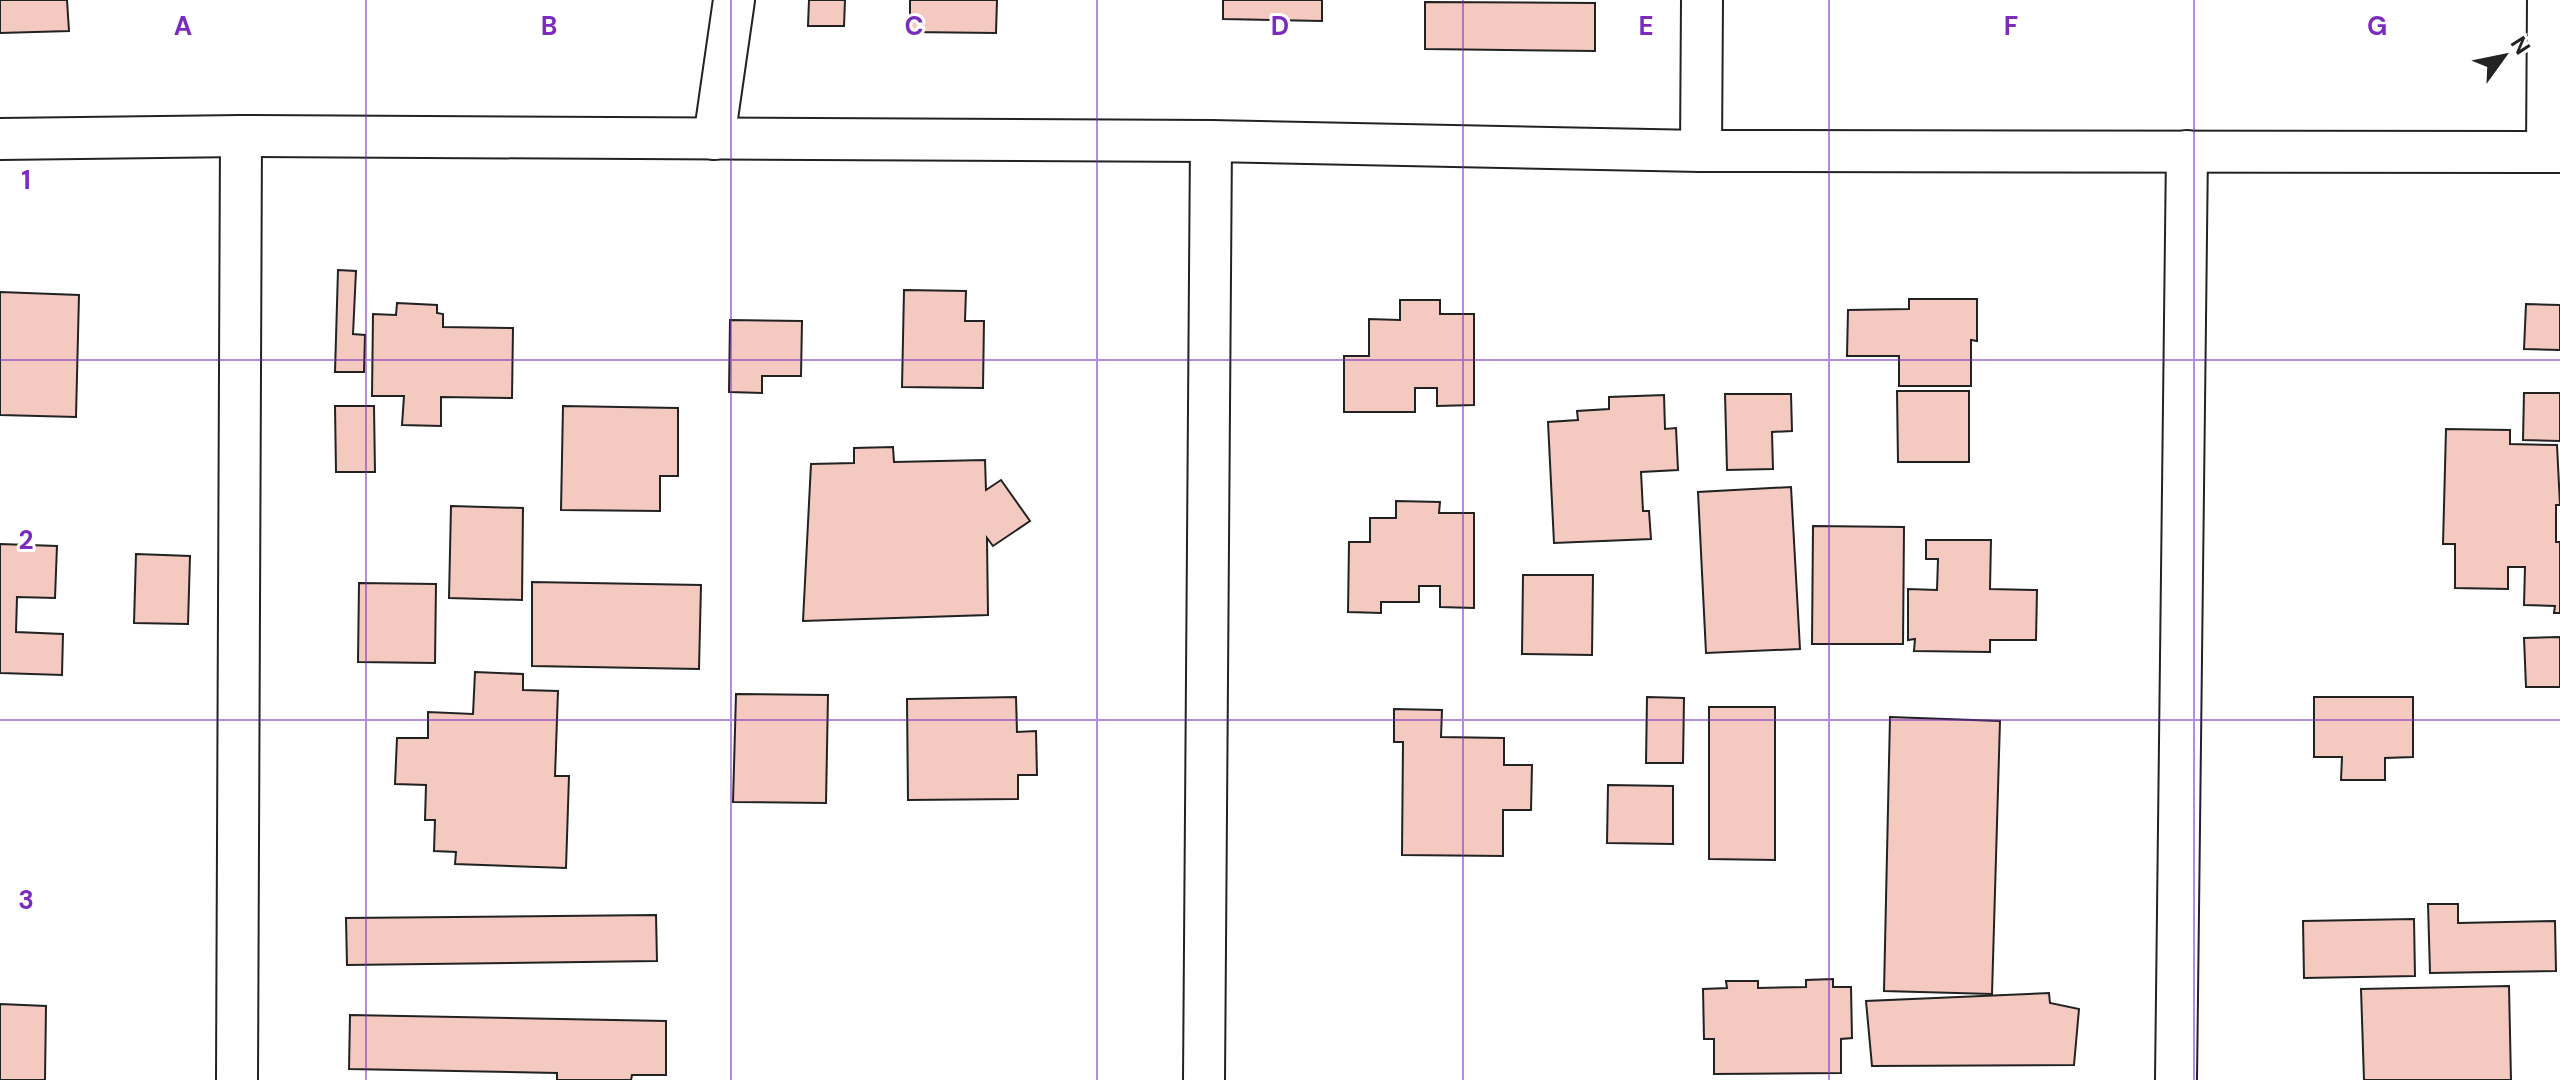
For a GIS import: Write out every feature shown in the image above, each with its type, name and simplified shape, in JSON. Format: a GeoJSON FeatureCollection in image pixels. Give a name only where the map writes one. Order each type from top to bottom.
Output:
{"type":"FeatureCollection","features":[{"type":"Feature","properties":{"kind":"street"},"geometry":{"type":"LineString","coordinates":[[714,139],[734,0]]}},
{"type":"Feature","properties":{"kind":"street"},"geometry":{"type":"LineString","coordinates":[[1701,151],[1702,0]]}},
{"type":"Feature","properties":{"kind":"street"},"geometry":{"type":"LineString","coordinates":[[0,139],[241,136],[1211,141],[1701,151],[2553,152],[2548,0]]}},
{"type":"Feature","properties":{"kind":"street"},"geometry":{"type":"LineString","coordinates":[[237,1080],[241,136]]}},
{"type":"Feature","properties":{"kind":"street"},"geometry":{"type":"LineString","coordinates":[[1204,1080],[1211,141]]}},
{"type":"Feature","properties":{"kind":"street"},"geometry":{"type":"LineString","coordinates":[[2176,1080],[2187,151]]}},
{"type":"Feature","properties":{"kind":"building"},"geometry":{"type":"Polygon","coordinates":[[[0,0],[67,0],[69,31],[0,33],[0,0]]]}},
{"type":"Feature","properties":{"kind":"building"},"geometry":{"type":"Polygon","coordinates":[[[809,0],[845,0],[844,26],[808,26],[809,0]]]}},
{"type":"Feature","properties":{"kind":"building"},"geometry":{"type":"Polygon","coordinates":[[[910,0],[997,0],[996,33],[910,32],[910,0]]]}},
{"type":"Feature","properties":{"kind":"building"},"geometry":{"type":"Polygon","coordinates":[[[1223,0],[1322,0],[1322,21],[1223,19],[1223,0]]]}},
{"type":"Feature","properties":{"kind":"building"},"geometry":{"type":"Polygon","coordinates":[[[1425,2],[1595,3],[1595,51],[1425,49],[1425,2]]]}},
{"type":"Feature","properties":{"kind":"building"},"geometry":{"type":"Polygon","coordinates":[[[338,270],[356,271],[353,334],[365,335],[364,372],[335,372],[338,270]]]}},
{"type":"Feature","properties":{"kind":"building"},"geometry":{"type":"Polygon","coordinates":[[[904,290],[966,291],[965,321],[984,321],[983,388],[902,387],[904,290]]]}},
{"type":"Feature","properties":{"kind":"building"},"geometry":{"type":"Polygon","coordinates":[[[0,292],[79,295],[76,417],[0,415],[0,292]]]}},
{"type":"Feature","properties":{"kind":"building"},"geometry":{"type":"Polygon","coordinates":[[[1909,299],[1977,299],[1977,341],[1971,340],[1971,386],[1899,386],[1899,356],[1847,356],[1848,310],[1909,309],[1909,299]]]}},
{"type":"Feature","properties":{"kind":"building"},"geometry":{"type":"Polygon","coordinates":[[[1400,300],[1440,300],[1440,314],[1474,314],[1474,405],[1437,406],[1437,388],[1415,388],[1415,412],[1344,412],[1344,356],[1369,356],[1369,319],[1400,320],[1400,300]]]}},
{"type":"Feature","properties":{"kind":"building"},"geometry":{"type":"Polygon","coordinates":[[[397,303],[437,305],[437,313],[443,314],[443,327],[513,328],[512,398],[441,397],[441,426],[402,425],[404,396],[372,396],[373,314],[396,315],[397,303]]]}},
{"type":"Feature","properties":{"kind":"building"},"geometry":{"type":"Polygon","coordinates":[[[2526,304],[2560,305],[2560,350],[2524,349],[2526,304]]]}},
{"type":"Feature","properties":{"kind":"building"},"geometry":{"type":"Polygon","coordinates":[[[730,320],[802,321],[801,376],[762,376],[762,393],[729,392],[730,320]]]}},
{"type":"Feature","properties":{"kind":"building"},"geometry":{"type":"Polygon","coordinates":[[[1897,391],[1969,391],[1969,462],[1898,462],[1897,391]]]}},
{"type":"Feature","properties":{"kind":"building"},"geometry":{"type":"Polygon","coordinates":[[[2524,393],[2560,393],[2560,441],[2523,440],[2524,393]]]}},
{"type":"Feature","properties":{"kind":"building"},"geometry":{"type":"Polygon","coordinates":[[[1725,394],[1791,394],[1792,431],[1772,432],[1773,469],[1727,470],[1725,394]]]}},
{"type":"Feature","properties":{"kind":"building"},"geometry":{"type":"Polygon","coordinates":[[[1664,395],[1665,429],[1676,428],[1678,470],[1641,472],[1643,511],[1649,511],[1651,539],[1554,543],[1548,422],[1578,420],[1577,411],[1609,409],[1609,397],[1664,395]]]}},
{"type":"Feature","properties":{"kind":"building"},"geometry":{"type":"Polygon","coordinates":[[[335,406],[374,406],[375,472],[336,472],[335,406]]]}},
{"type":"Feature","properties":{"kind":"building"},"geometry":{"type":"Polygon","coordinates":[[[563,406],[678,408],[678,476],[660,476],[660,511],[561,510],[563,406]]]}},
{"type":"Feature","properties":{"kind":"building"},"geometry":{"type":"Polygon","coordinates":[[[2446,429],[2510,430],[2510,444],[2557,445],[2560,505],[2556,505],[2556,542],[2560,542],[2560,613],[2554,613],[2555,606],[2524,605],[2525,567],[2508,567],[2508,589],[2455,588],[2455,544],[2443,544],[2446,429]]]}},
{"type":"Feature","properties":{"kind":"building"},"geometry":{"type":"Polygon","coordinates":[[[893,447],[894,462],[985,460],[986,490],[1001,480],[1030,521],[993,546],[987,538],[988,615],[803,621],[811,464],[854,463],[854,448],[893,447]]]}},
{"type":"Feature","properties":{"kind":"building"},"geometry":{"type":"Polygon","coordinates":[[[1791,487],[1800,649],[1706,653],[1698,492],[1791,487]]]}},
{"type":"Feature","properties":{"kind":"building"},"geometry":{"type":"Polygon","coordinates":[[[1396,501],[1440,502],[1439,513],[1474,513],[1474,608],[1440,607],[1440,586],[1419,586],[1419,602],[1381,602],[1381,613],[1348,612],[1349,542],[1370,542],[1370,518],[1396,518],[1396,501]]]}},
{"type":"Feature","properties":{"kind":"building"},"geometry":{"type":"Polygon","coordinates":[[[451,506],[523,508],[522,600],[449,598],[451,506]]]}},
{"type":"Feature","properties":{"kind":"building"},"geometry":{"type":"Polygon","coordinates":[[[1813,526],[1904,527],[1903,644],[1812,644],[1813,526]]]}},
{"type":"Feature","properties":{"kind":"building"},"geometry":{"type":"Polygon","coordinates":[[[1926,540],[1991,540],[1990,589],[2037,590],[2036,640],[1990,640],[1990,652],[1914,651],[1915,639],[1908,640],[1908,589],[1937,590],[1938,559],[1926,559],[1926,540]]]}},
{"type":"Feature","properties":{"kind":"building"},"geometry":{"type":"Polygon","coordinates":[[[0,544],[57,546],[55,598],[17,597],[16,632],[63,634],[62,675],[0,673],[0,544]]]}},
{"type":"Feature","properties":{"kind":"building"},"geometry":{"type":"Polygon","coordinates":[[[136,554],[190,556],[188,624],[134,623],[136,554]]]}},
{"type":"Feature","properties":{"kind":"building"},"geometry":{"type":"Polygon","coordinates":[[[1523,575],[1593,575],[1592,655],[1522,654],[1523,575]]]}},
{"type":"Feature","properties":{"kind":"building"},"geometry":{"type":"Polygon","coordinates":[[[532,582],[701,585],[699,669],[532,666],[532,582]]]}},
{"type":"Feature","properties":{"kind":"building"},"geometry":{"type":"Polygon","coordinates":[[[359,583],[436,584],[435,663],[358,662],[359,583]]]}},
{"type":"Feature","properties":{"kind":"building"},"geometry":{"type":"Polygon","coordinates":[[[2560,637],[2560,687],[2526,687],[2524,638],[2560,637]]]}},
{"type":"Feature","properties":{"kind":"building"},"geometry":{"type":"Polygon","coordinates":[[[475,672],[523,674],[523,690],[558,691],[555,776],[569,776],[566,868],[455,864],[456,852],[434,851],[435,820],[425,820],[426,785],[395,784],[397,738],[428,738],[428,712],[473,714],[475,672]]]}},
{"type":"Feature","properties":{"kind":"building"},"geometry":{"type":"Polygon","coordinates":[[[736,694],[828,695],[826,803],[733,802],[736,694]]]}},
{"type":"Feature","properties":{"kind":"building"},"geometry":{"type":"Polygon","coordinates":[[[1016,697],[1017,732],[1036,731],[1037,775],[1018,775],[1018,799],[908,800],[907,699],[1016,697]]]}},
{"type":"Feature","properties":{"kind":"building"},"geometry":{"type":"Polygon","coordinates":[[[1647,697],[1684,698],[1683,763],[1646,763],[1647,697]]]}},
{"type":"Feature","properties":{"kind":"building"},"geometry":{"type":"Polygon","coordinates":[[[2314,697],[2413,697],[2413,757],[2385,758],[2385,780],[2341,780],[2342,757],[2314,757],[2314,697]]]}},
{"type":"Feature","properties":{"kind":"building"},"geometry":{"type":"Polygon","coordinates":[[[1709,707],[1775,707],[1775,860],[1709,859],[1709,707]]]}},
{"type":"Feature","properties":{"kind":"building"},"geometry":{"type":"Polygon","coordinates":[[[1394,709],[1442,710],[1441,737],[1504,738],[1504,765],[1532,765],[1531,810],[1503,810],[1503,856],[1402,855],[1403,742],[1394,742],[1394,709]]]}},
{"type":"Feature","properties":{"kind":"building"},"geometry":{"type":"Polygon","coordinates":[[[1890,717],[2000,721],[1992,994],[1884,991],[1890,717]]]}},
{"type":"Feature","properties":{"kind":"building"},"geometry":{"type":"Polygon","coordinates":[[[1608,785],[1673,786],[1673,844],[1607,843],[1608,785]]]}},
{"type":"Feature","properties":{"kind":"building"},"geometry":{"type":"Polygon","coordinates":[[[2428,904],[2458,904],[2458,923],[2555,921],[2556,971],[2430,973],[2428,904]]]}},
{"type":"Feature","properties":{"kind":"building"},"geometry":{"type":"Polygon","coordinates":[[[656,915],[657,961],[347,965],[346,918],[656,915]]]}},
{"type":"Feature","properties":{"kind":"building"},"geometry":{"type":"Polygon","coordinates":[[[2414,919],[2415,976],[2304,978],[2303,921],[2414,919]]]}},
{"type":"Feature","properties":{"kind":"building"},"geometry":{"type":"Polygon","coordinates":[[[1833,979],[1833,987],[1851,987],[1852,1038],[1841,1039],[1841,1073],[1714,1074],[1714,1039],[1704,1039],[1703,989],[1727,988],[1726,981],[1758,981],[1758,988],[1806,987],[1806,980],[1833,979]]]}},
{"type":"Feature","properties":{"kind":"building"},"geometry":{"type":"Polygon","coordinates":[[[2509,986],[2511,1080],[2364,1080],[2361,989],[2509,986]]]}},
{"type":"Feature","properties":{"kind":"building"},"geometry":{"type":"Polygon","coordinates":[[[2049,993],[2050,1003],[2079,1009],[2074,1065],[1872,1066],[1866,1001],[2049,993]]]}},
{"type":"Feature","properties":{"kind":"building"},"geometry":{"type":"Polygon","coordinates":[[[0,1004],[46,1006],[45,1080],[0,1080],[0,1004]]]}},
{"type":"Feature","properties":{"kind":"building"},"geometry":{"type":"Polygon","coordinates":[[[350,1015],[666,1021],[666,1075],[632,1075],[631,1080],[557,1080],[557,1073],[349,1069],[350,1015]]]}}]}
